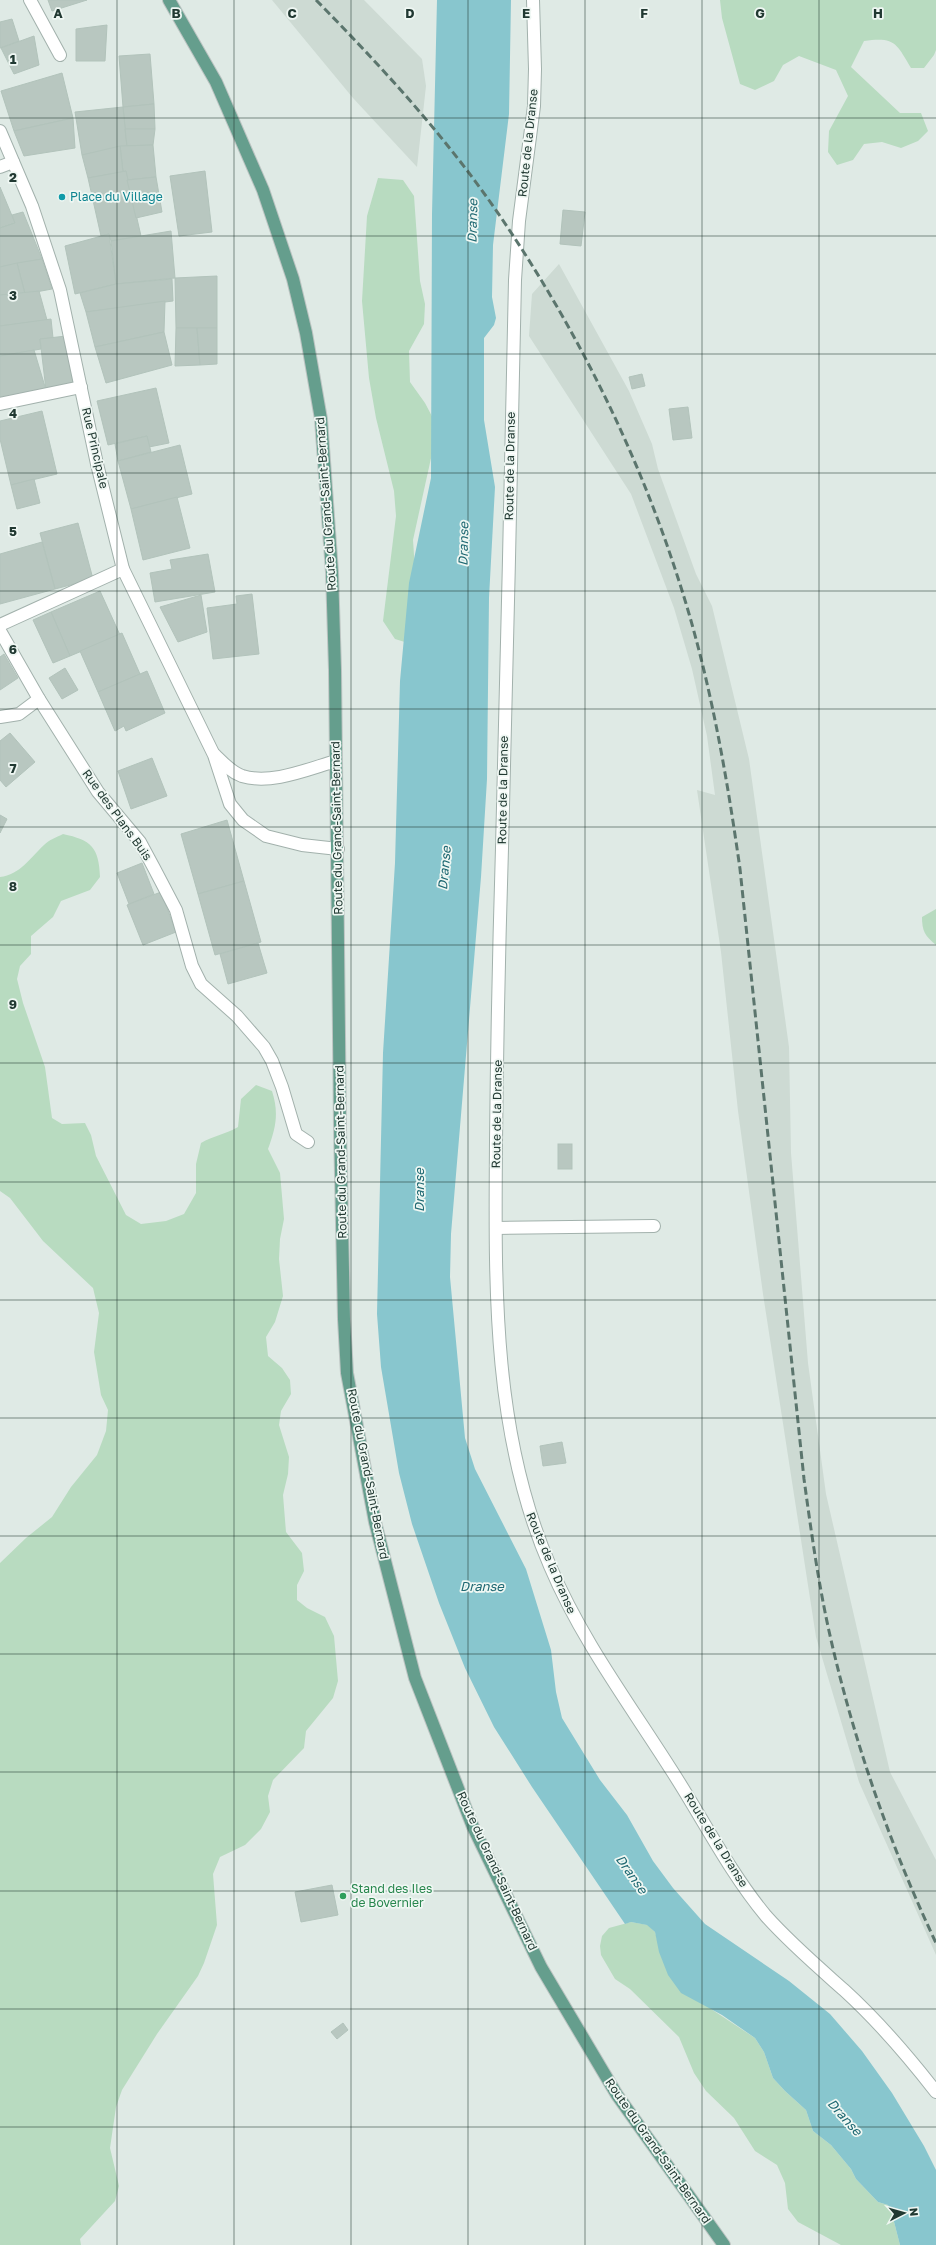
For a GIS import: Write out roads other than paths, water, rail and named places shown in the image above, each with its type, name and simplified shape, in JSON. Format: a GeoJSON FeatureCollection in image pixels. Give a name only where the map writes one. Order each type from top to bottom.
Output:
{"type":"FeatureCollection","features":[{"type":"Feature","properties":{"kind":"main road","name":"Route du Grand-Saint-Bernard"},"geometry":{"type":"LineString","coordinates":[[169,0],[216,82],[263,190],[293,279],[306,332],[320,411],[326,469],[332,572],[338,849],[340,1134],[348,1373],[375,1522],[415,1678],[473,1827],[541,1967],[616,2095],[724,2245]]}},
{"type":"Feature","properties":{"kind":"street"},"geometry":{"type":"LineString","coordinates":[[30,0],[60,55]]}},
{"type":"Feature","properties":{"kind":"street","name":"Route de la Dranse"},"geometry":{"type":"LineString","coordinates":[[533,0],[535,69],[534,106],[517,244],[511,417],[499,974],[496,1228],[499,1332],[506,1408],[515,1459],[521,1487],[539,1540],[588,1644],[751,1896],[792,1944],[847,1993],[873,2019],[916,2066],[936,2092]]}},
{"type":"Feature","properties":{"kind":"street","name":"Rue Principale"},"geometry":{"type":"LineString","coordinates":[[0,131],[32,206],[60,290],[123,569],[214,755],[230,804],[236,813],[254,829],[266,836],[290,843],[338,849]]}},
{"type":"Feature","properties":{"kind":"street"},"geometry":{"type":"LineString","coordinates":[[0,167],[13,162]]}},
{"type":"Feature","properties":{"kind":"street"},"geometry":{"type":"LineString","coordinates":[[0,404],[81,387]]}},
{"type":"Feature","properties":{"kind":"street"},"geometry":{"type":"LineString","coordinates":[[0,625],[123,569]]}},
{"type":"Feature","properties":{"kind":"street","name":"Rue des Plans Buis"},"geometry":{"type":"LineString","coordinates":[[0,631],[39,700],[98,792],[140,842],[176,910],[192,966],[201,984],[237,1016],[264,1047],[272,1061],[282,1087],[296,1134],[308,1142]]}},
{"type":"Feature","properties":{"kind":"street"},"geometry":{"type":"LineString","coordinates":[[0,717],[19,714],[39,700]]}},
{"type":"Feature","properties":{"kind":"street","name":"Rue Principale"},"geometry":{"type":"LineString","coordinates":[[214,755],[241,776],[257,778],[295,773],[336,761]]}},
{"type":"Feature","properties":{"kind":"street"},"geometry":{"type":"LineString","coordinates":[[496,1228],[654,1226]]}},
{"type":"Feature","properties":{"kind":"water","name":"Dranse"},"geometry":{"type":"Polygon","coordinates":[[[437,0],[511,0],[509,114],[493,245],[492,297],[496,318],[494,325],[484,338],[484,420],[495,487],[489,598],[487,779],[481,877],[451,1234],[450,1277],[465,1438],[475,1469],[526,1569],[551,1650],[556,1692],[562,1718],[600,1780],[627,1815],[653,1861],[673,1888],[705,1924],[789,1981],[830,2014],[862,2051],[892,2093],[924,2146],[936,2170],[936,2245],[900,2245],[891,2210],[888,2205],[878,2202],[856,2179],[851,2169],[831,2145],[813,2131],[806,2110],[773,2078],[764,2052],[755,2038],[722,2015],[681,1993],[668,1975],[659,1952],[655,1932],[647,1925],[631,1922],[625,1924],[532,1787],[494,1727],[465,1668],[439,1603],[412,1524],[399,1473],[381,1367],[377,1314],[383,1053],[395,863],[400,681],[409,583],[431,478],[432,214],[437,0]]]}},
{"type":"Feature","properties":{"kind":"railway"},"geometry":{"type":"LineString","coordinates":[[316,0],[394,82],[443,140],[489,200],[536,272],[561,313],[606,399],[645,487],[678,578],[708,686],[729,795],[740,869],[804,1479],[821,1593],[849,1711],[861,1751],[888,1829],[936,1943]]}},
{"type":"Feature","properties":{"kind":"place","name":"Place du Village"},"geometry":{"type":"Point","coordinates":[62,197]}},
{"type":"Feature","properties":{"kind":"place","name":"Stand des Iles de Bovernier"},"geometry":{"type":"Point","coordinates":[343,1896]}}]}
